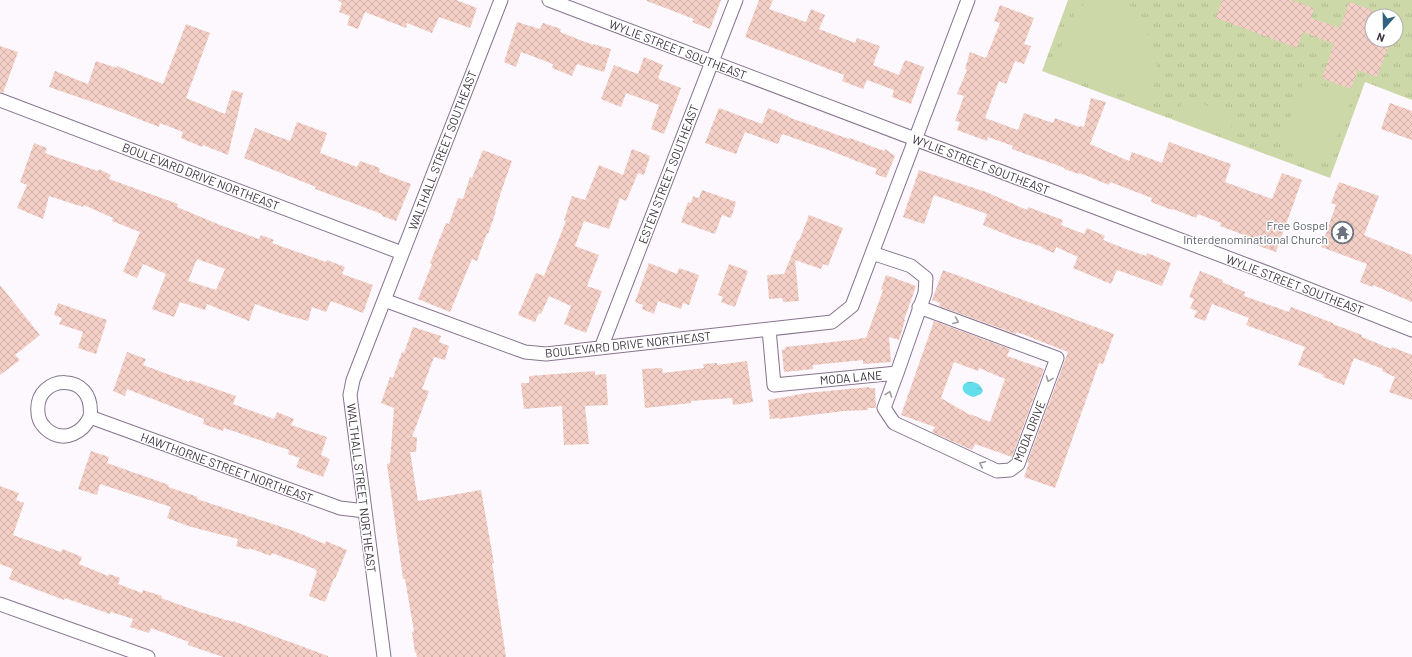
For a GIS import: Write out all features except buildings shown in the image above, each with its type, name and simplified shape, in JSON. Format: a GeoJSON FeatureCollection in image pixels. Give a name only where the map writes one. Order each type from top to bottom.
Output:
{"type":"FeatureCollection","features":[{"type":"Feature","properties":{"kind":"street","name":"WALTHALL STREET SOUTHEAST"},"geometry":{"type":"LineString","coordinates":[[384,300],[501,0]]}},
{"type":"Feature","properties":{"kind":"street","name":"WYLIE STREET SOUTHEAST"},"geometry":{"type":"LineString","coordinates":[[549,0],[1274,275],[1412,330]]}},
{"type":"Feature","properties":{"kind":"street","name":"ESTEN STREET SOUTHEAST"},"geometry":{"type":"LineString","coordinates":[[601,348],[736,0]]}},
{"type":"Feature","properties":{"kind":"street"},"geometry":{"type":"LineString","coordinates":[[872,253],[968,0]]}},
{"type":"Feature","properties":{"kind":"street","name":"BOULEVARD DRIVE NORTHEAST"},"geometry":{"type":"LineString","coordinates":[[0,100],[402,253]]}},
{"type":"Feature","properties":{"kind":"street","name":"BOULEVARD DRIVE NORTHEAST"},"geometry":{"type":"LineString","coordinates":[[384,300],[525,352],[546,354],[832,322],[852,306],[872,253]]}},
{"type":"Feature","properties":{"kind":"street","name":"MODA LANE"},"geometry":{"type":"LineString","coordinates":[[769,329],[774,385],[897,373],[925,293],[926,278],[911,266],[872,253]]}},
{"type":"Feature","properties":{"kind":"street","name":"WALTHALL STREET NORTHEAST"},"geometry":{"type":"LineString","coordinates":[[384,300],[353,380],[350,395],[384,657]]}},
{"type":"Feature","properties":{"kind":"street","name":"MODA DRIVE"},"geometry":{"type":"LineString","coordinates":[[897,373],[884,408],[894,423],[996,471],[1010,470],[1018,464],[1057,358],[919,307]]}},
{"type":"Feature","properties":{"kind":"street"},"geometry":{"type":"LineString","coordinates":[[63,382],[73,384],[80,387],[86,394],[90,402],[90,417],[87,424],[80,431],[72,435],[62,436],[53,434],[45,428],[38,416],[37,407],[40,396],[46,389],[54,384],[63,382]]}},
{"type":"Feature","properties":{"kind":"street","name":"HAWTHORNE STREET NORTHEAST"},"geometry":{"type":"LineString","coordinates":[[90,417],[340,508],[365,511]]}},
{"type":"Feature","properties":{"kind":"street"},"geometry":{"type":"LineString","coordinates":[[0,604],[147,657]]}},
{"type":"Feature","properties":{"kind":"green space"},"geometry":{"type":"Polygon","coordinates":[[[1068,0],[1412,0],[1412,100],[1365,82],[1330,178],[1042,71],[1068,0]]]}},
{"type":"Feature","properties":{"kind":"green space"},"geometry":{"type":"Polygon","coordinates":[[[1088,0],[1119,0],[1130,5],[1150,39],[1158,70],[1149,103],[1060,73],[1056,59],[1075,13],[1088,0]]]}},
{"type":"Feature","properties":{"kind":"green space"},"geometry":{"type":"Polygon","coordinates":[[[1305,79],[1352,97],[1327,163],[1280,145],[1305,79]]]}},
{"type":"Feature","properties":{"kind":"green space"},"geometry":{"type":"Polygon","coordinates":[[[1184,97],[1235,116],[1228,136],[1177,117],[1184,97]]]}},
{"type":"Feature","properties":{"kind":"water"},"geometry":{"type":"Polygon","coordinates":[[[967,382],[974,382],[978,384],[983,391],[981,394],[974,397],[966,393],[963,387],[967,382]]]}},
{"type":"Feature","properties":{"kind":"place","name":"Free Gospel Interdenominational Church"},"geometry":{"type":"Point","coordinates":[1343,232]}}]}
